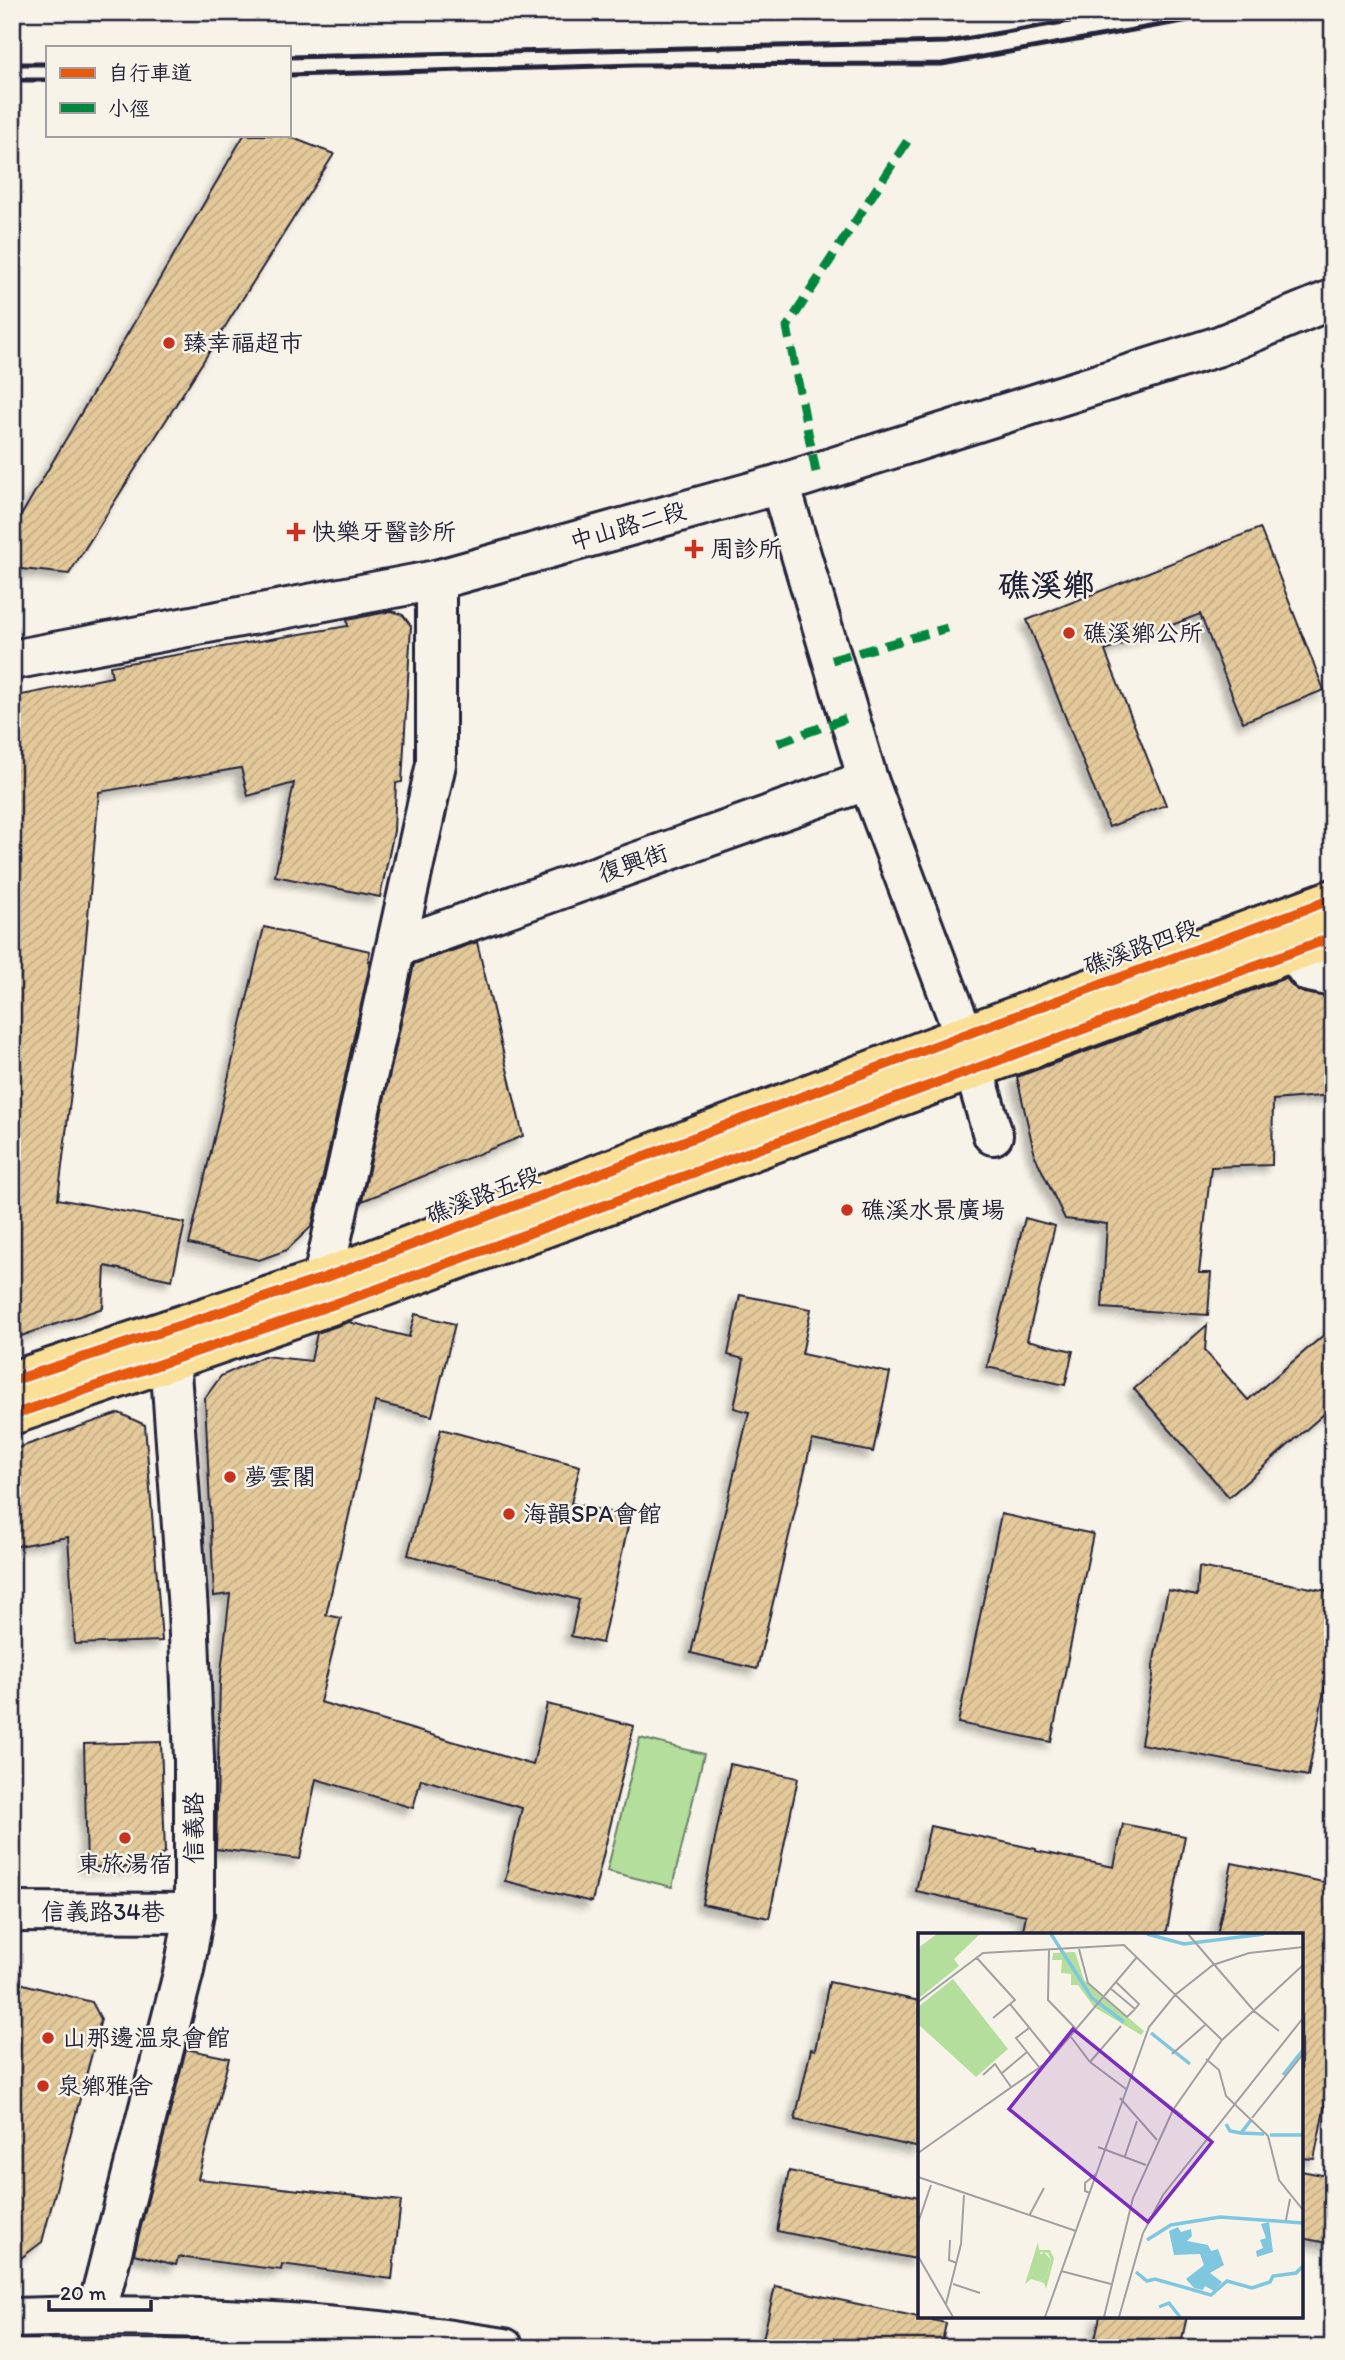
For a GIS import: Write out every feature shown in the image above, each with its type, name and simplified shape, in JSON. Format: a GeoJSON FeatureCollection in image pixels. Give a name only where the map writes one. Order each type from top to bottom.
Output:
{"type":"FeatureCollection","features":[{"type":"Feature","properties":{"kind":"main road"},"geometry":{"type":"LineString","coordinates":[[970,1052],[1287,935],[1333,899]]}},
{"type":"Feature","properties":{"kind":"main road"},"geometry":{"type":"LineString","coordinates":[[1287,935],[1333,937]]}},
{"type":"Feature","properties":{"kind":"main road","name":"礁溪路五段"},"geometry":{"type":"LineString","coordinates":[[12,1415],[169,1345],[320,1294],[970,1052]]}},
{"type":"Feature","properties":{"kind":"main road","name":"礁溪路五段"},"geometry":{"type":"LineString","coordinates":[[12,1381],[169,1345]]}},
{"type":"Feature","properties":{"kind":"street","name":"中山路二段"},"geometry":{"type":"LineString","coordinates":[[12,660],[436,580],[780,484],[1231,342],[1333,299]]}},
{"type":"Feature","properties":{"kind":"street"},"geometry":{"type":"LineString","coordinates":[[780,484],[868,780],[970,1052],[993,1135]]}},
{"type":"Feature","properties":{"kind":"street"},"geometry":{"type":"LineString","coordinates":[[320,1294],[436,764],[436,580]]}},
{"type":"Feature","properties":{"kind":"street","name":"復興街"},"geometry":{"type":"LineString","coordinates":[[397,947],[868,780]]}},
{"type":"Feature","properties":{"kind":"street"},"geometry":{"type":"LineString","coordinates":[[1287,935],[1309,972],[1333,977]]}},
{"type":"Feature","properties":{"kind":"street","name":"信義路"},"geometry":{"type":"LineString","coordinates":[[96,2315],[184,1970],[194,1913],[194,1758],[188,1611],[169,1345]]}},
{"type":"Feature","properties":{"kind":"street","name":"信義路34巷"},"geometry":{"type":"LineString","coordinates":[[12,1912],[194,1913]]}},
{"type":"Feature","properties":{"kind":"street"},"geometry":{"type":"LineString","coordinates":[[12,2318],[96,2315],[248,2320],[504,2348]]}},
{"type":"Feature","properties":{"kind":"green space"},"geometry":{"type":"Polygon","coordinates":[[[640,1738],[704,1754],[672,1887],[607,1871],[640,1738]]]}},
{"type":"Feature","properties":{"kind":"building","name":"臻幸福超市"},"geometry":{"type":"Polygon","coordinates":[[[243,136],[288,136],[334,154],[69,574],[12,568],[12,531],[243,136]]]}},
{"type":"Feature","properties":{"kind":"building"},"geometry":{"type":"Polygon","coordinates":[[[1260,528],[1324,690],[1243,722],[1200,614],[1105,651],[1166,805],[1109,827],[1027,620],[1260,528]]]}},
{"type":"Feature","properties":{"kind":"building"},"geometry":{"type":"Polygon","coordinates":[[[392,611],[403,615],[411,626],[402,782],[396,783],[394,831],[380,897],[275,876],[294,783],[248,796],[241,768],[99,792],[76,1051],[58,1199],[185,1223],[172,1280],[105,1266],[103,1308],[12,1339],[12,697],[112,677],[110,666],[348,626],[347,620],[392,611]]]}},
{"type":"Feature","properties":{"kind":"building"},"geometry":{"type":"Polygon","coordinates":[[[264,927],[370,951],[368,961],[371,960],[312,1226],[287,1250],[259,1260],[189,1244],[264,927]]]}},
{"type":"Feature","properties":{"kind":"building"},"geometry":{"type":"Polygon","coordinates":[[[477,942],[523,1136],[362,1201],[414,964],[477,942]]]}},
{"type":"Feature","properties":{"kind":"building"},"geometry":{"type":"Polygon","coordinates":[[[1286,978],[1292,986],[1304,993],[1333,998],[1333,1095],[1273,1100],[1272,1165],[1211,1167],[1199,1273],[1211,1273],[1208,1315],[1102,1308],[1107,1224],[1065,1219],[1035,1156],[1017,1077],[1286,978]]]}},
{"type":"Feature","properties":{"kind":"building"},"geometry":{"type":"Polygon","coordinates":[[[1025,1218],[1055,1226],[1027,1340],[1073,1351],[1065,1385],[987,1367],[1025,1218]]]}},
{"type":"Feature","properties":{"kind":"building"},"geometry":{"type":"Polygon","coordinates":[[[740,1295],[811,1309],[802,1354],[890,1373],[873,1452],[812,1440],[757,1669],[691,1653],[749,1412],[734,1408],[744,1359],[728,1355],[740,1295]]]}},
{"type":"Feature","properties":{"kind":"building"},"geometry":{"type":"Polygon","coordinates":[[[415,1314],[455,1324],[432,1416],[375,1402],[326,1615],[341,1618],[320,1702],[533,1765],[547,1704],[634,1726],[592,1902],[505,1881],[522,1808],[421,1779],[413,1808],[316,1779],[300,1859],[216,1849],[220,1681],[230,1594],[214,1596],[205,1398],[221,1376],[264,1356],[311,1361],[317,1333],[349,1322],[409,1337],[415,1314]]]}},
{"type":"Feature","properties":{"kind":"building"},"geometry":{"type":"Polygon","coordinates":[[[1207,1325],[1205,1351],[1248,1400],[1333,1327],[1333,1406],[1229,1497],[1134,1389],[1207,1325]]]}},
{"type":"Feature","properties":{"kind":"building"},"geometry":{"type":"Polygon","coordinates":[[[119,1413],[145,1425],[162,1641],[75,1644],[68,1537],[12,1547],[12,1450],[119,1413]]]}},
{"type":"Feature","properties":{"kind":"building"},"geometry":{"type":"Polygon","coordinates":[[[441,1429],[580,1466],[571,1503],[630,1517],[602,1643],[571,1636],[579,1600],[408,1555],[441,1429]]]}},
{"type":"Feature","properties":{"kind":"building"},"geometry":{"type":"Polygon","coordinates":[[[1001,1514],[1093,1534],[1051,1742],[958,1723],[1001,1514]]]}},
{"type":"Feature","properties":{"kind":"building"},"geometry":{"type":"Polygon","coordinates":[[[1199,1567],[1333,1592],[1333,1659],[1330,1658],[1308,1776],[1141,1744],[1168,1590],[1197,1596],[1199,1567]]]}},
{"type":"Feature","properties":{"kind":"building"},"geometry":{"type":"Polygon","coordinates":[[[161,1742],[165,1852],[142,1867],[87,1867],[84,1744],[161,1742]]]}},
{"type":"Feature","properties":{"kind":"building"},"geometry":{"type":"Polygon","coordinates":[[[730,1764],[798,1778],[769,1918],[702,1904],[730,1764]]]}},
{"type":"Feature","properties":{"kind":"building"},"geometry":{"type":"Polygon","coordinates":[[[1123,1824],[1185,1836],[1166,1933],[1022,1933],[1026,1915],[916,1891],[930,1826],[1114,1867],[1123,1824]]]}},
{"type":"Feature","properties":{"kind":"building"},"geometry":{"type":"Polygon","coordinates":[[[1232,1863],[1333,1884],[1333,2066],[1314,2159],[1303,2158],[1303,1933],[1217,1933],[1232,1863]]]}},
{"type":"Feature","properties":{"kind":"building"},"geometry":{"type":"Polygon","coordinates":[[[12,1981],[92,2002],[101,2019],[42,2242],[12,2265],[12,1981]]]}},
{"type":"Feature","properties":{"kind":"building"},"geometry":{"type":"Polygon","coordinates":[[[829,1982],[918,2001],[918,2148],[795,2120],[811,2049],[815,2050],[829,1982]]]}},
{"type":"Feature","properties":{"kind":"building"},"geometry":{"type":"Polygon","coordinates":[[[186,2049],[229,2058],[198,2179],[401,2201],[392,2279],[282,2264],[281,2270],[178,2257],[176,2265],[134,2254],[186,2049]]]}},
{"type":"Feature","properties":{"kind":"building"},"geometry":{"type":"Polygon","coordinates":[[[789,2171],[918,2197],[916,2259],[777,2231],[789,2171]]]}},
{"type":"Feature","properties":{"kind":"building"},"geometry":{"type":"Polygon","coordinates":[[[1303,2171],[1333,2177],[1333,2244],[1303,2238],[1303,2171]]]}},
{"type":"Feature","properties":{"kind":"building"},"geometry":{"type":"Polygon","coordinates":[[[775,2286],[946,2323],[941,2348],[761,2348],[775,2286]]]}},
{"type":"Feature","properties":{"kind":"building"},"geometry":{"type":"Polygon","coordinates":[[[1100,2318],[1187,2318],[1180,2348],[1093,2348],[1100,2318]]]}},
{"type":"Feature","properties":{"kind":"railway"},"geometry":{"type":"LineString","coordinates":[[290,57],[947,42],[1122,12]]}},
{"type":"Feature","properties":{"kind":"railway"},"geometry":{"type":"LineString","coordinates":[[290,75],[636,65],[942,64],[1234,12]]}},
{"type":"Feature","properties":{"kind":"railway"},"geometry":{"type":"LineString","coordinates":[[12,64],[46,64]]}},
{"type":"Feature","properties":{"kind":"railway"},"geometry":{"type":"LineString","coordinates":[[12,80],[46,80]]}},
{"type":"Feature","properties":{"kind":"marked path"},"geometry":{"type":"LineString","coordinates":[[816,472],[787,327],[910,137]]}},
{"type":"Feature","properties":{"kind":"marked path"},"geometry":{"type":"LineString","coordinates":[[832,660],[947,628]]}},
{"type":"Feature","properties":{"kind":"marked path"},"geometry":{"type":"LineString","coordinates":[[778,743],[850,717]]}},
{"type":"Feature","properties":{"kind":"cycle path","name":"礁溪路四段"},"geometry":{"type":"LineString","coordinates":[[12,1381],[324,1278],[964,1035],[1333,899]]}},
{"type":"Feature","properties":{"kind":"cycle path"},"geometry":{"type":"LineString","coordinates":[[12,1415],[375,1290],[1333,937]]}},
{"type":"Feature","properties":{"kind":"place","name":"臻幸福超市"},"geometry":{"type":"Point","coordinates":[169,343]}},
{"type":"Feature","properties":{"kind":"place","name":"快樂牙醫診所"},"geometry":{"type":"Point","coordinates":[296,532]}},
{"type":"Feature","properties":{"kind":"place","name":"周診所"},"geometry":{"type":"Point","coordinates":[694,549]}},
{"type":"Feature","properties":{"kind":"place","name":"礁溪鄉公所"},"geometry":{"type":"Point","coordinates":[1069,633]}},
{"type":"Feature","properties":{"kind":"place","name":"礁溪水景廣場"},"geometry":{"type":"Point","coordinates":[847,1210]}},
{"type":"Feature","properties":{"kind":"place","name":"夢雲閣"},"geometry":{"type":"Point","coordinates":[230,1477]}},
{"type":"Feature","properties":{"kind":"place","name":"海韻SPA會館"},"geometry":{"type":"Point","coordinates":[509,1514]}},
{"type":"Feature","properties":{"kind":"place","name":"東旅湯宿"},"geometry":{"type":"Point","coordinates":[125,1838]}},
{"type":"Feature","properties":{"kind":"place","name":"山那邊溫泉會館"},"geometry":{"type":"Point","coordinates":[48,2038]}},
{"type":"Feature","properties":{"kind":"place","name":"泉鄉雅舍"},"geometry":{"type":"Point","coordinates":[43,2086]}},
{"type":"Feature","properties":{"kind":"district","name":"礁溪鄉"},"geometry":{"type":"Point","coordinates":[1046,585]}}]}
